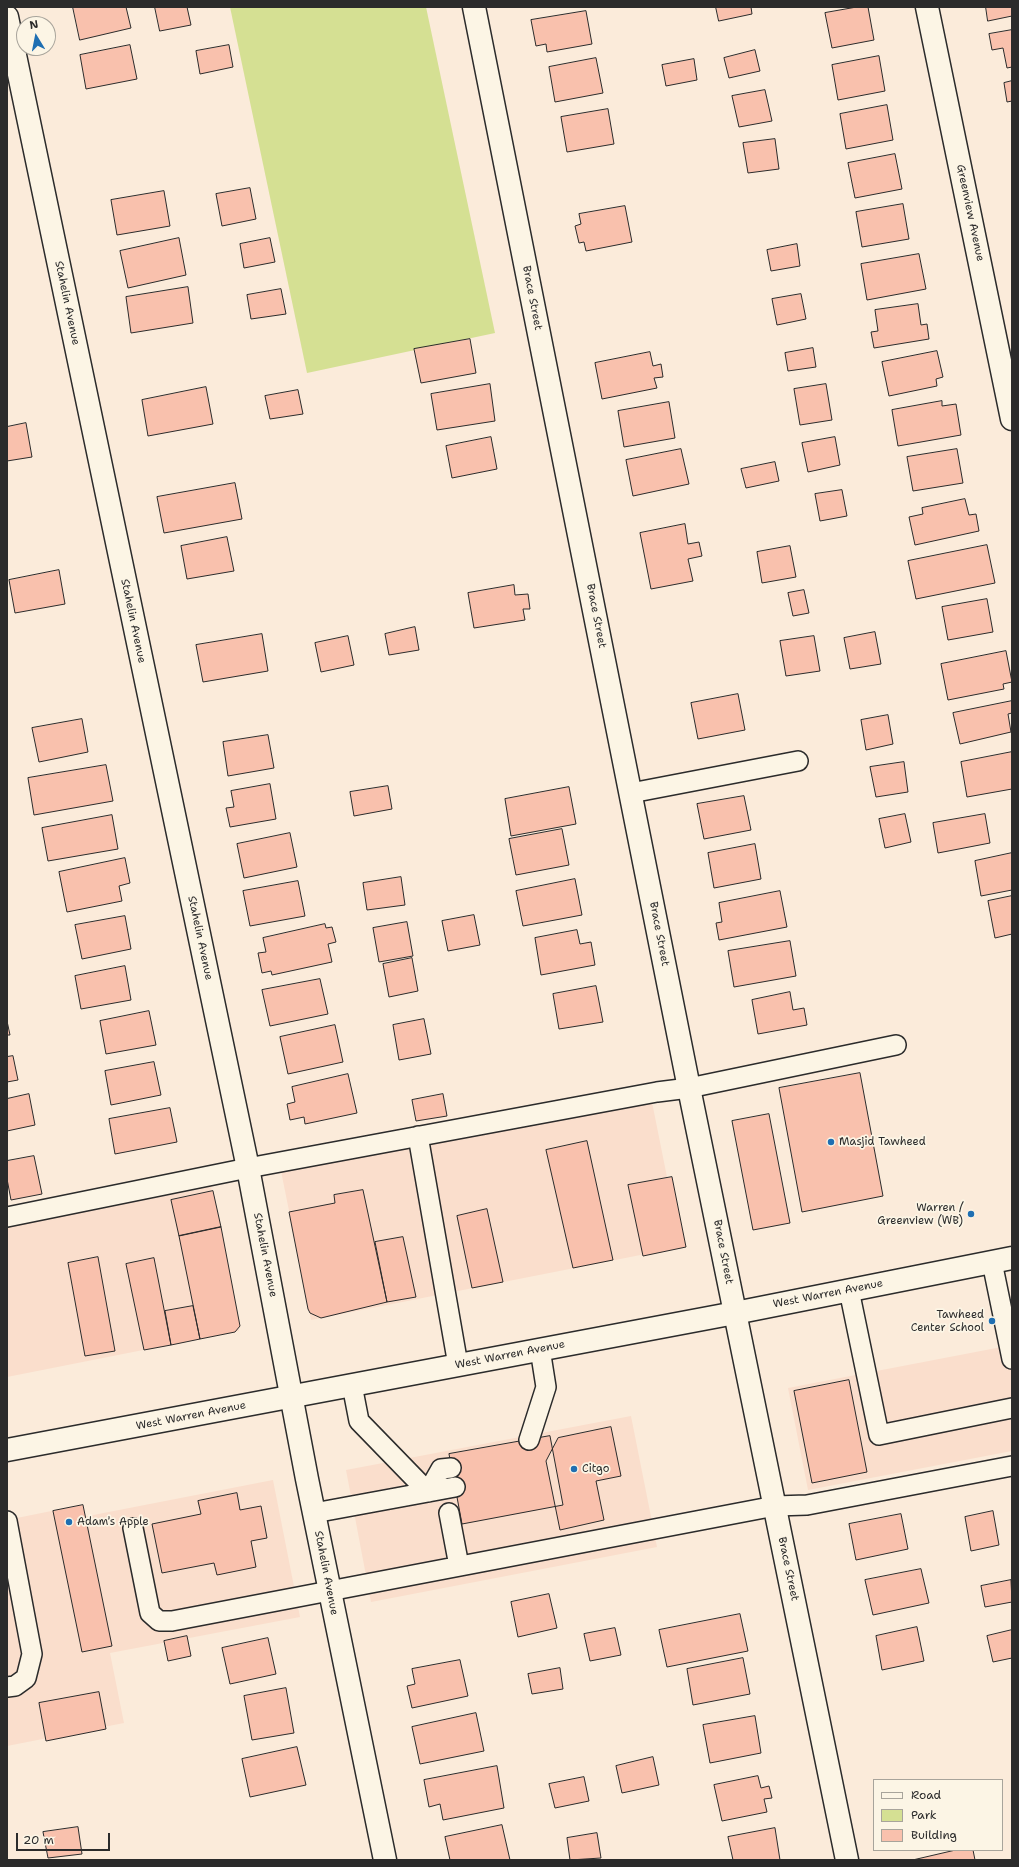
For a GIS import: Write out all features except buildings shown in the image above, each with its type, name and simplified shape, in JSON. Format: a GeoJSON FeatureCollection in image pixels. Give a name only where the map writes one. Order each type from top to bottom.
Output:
{"type":"FeatureCollection","features":[{"type":"Feature","properties":{"kind":"street","name":"Brace Street"},"geometry":{"type":"LineString","coordinates":[[474,7],[632,793],[689,1088],[847,1860]]}},
{"type":"Feature","properties":{"kind":"street","name":"Greenview Avenue"},"geometry":{"type":"LineString","coordinates":[[927,7],[1012,419]]}},
{"type":"Feature","properties":{"kind":"street","name":"Stahelin Avenue"},"geometry":{"type":"LineString","coordinates":[[7,17],[248,1168],[293,1396],[314,1512],[385,1860]]}},
{"type":"Feature","properties":{"kind":"street","name":"West Warren Avenue"},"geometry":{"type":"LineString","coordinates":[[7,1450],[735,1313],[1002,1260]]}},
{"type":"Feature","properties":{"kind":"lane"},"geometry":{"type":"LineString","coordinates":[[632,793],[798,761]]}},
{"type":"Feature","properties":{"kind":"lane"},"geometry":{"type":"LineString","coordinates":[[7,1216],[418,1136],[657,1092],[689,1088],[896,1045]]}},
{"type":"Feature","properties":{"kind":"lane"},"geometry":{"type":"LineString","coordinates":[[418,1136],[458,1365]]}},
{"type":"Feature","properties":{"kind":"lane"},"geometry":{"type":"LineString","coordinates":[[1002,1260],[1012,1359]]}},
{"type":"Feature","properties":{"kind":"lane"},"geometry":{"type":"LineString","coordinates":[[849,1290],[879,1435],[1012,1408]]}},
{"type":"Feature","properties":{"kind":"lane"},"geometry":{"type":"LineString","coordinates":[[529,1440],[546,1387],[540,1349]]}},
{"type":"Feature","properties":{"kind":"lane"},"geometry":{"type":"LineString","coordinates":[[352,1385],[359,1421],[428,1492],[454,1512],[459,1566]]}},
{"type":"Feature","properties":{"kind":"lane"},"geometry":{"type":"LineString","coordinates":[[133,1528],[150,1613],[159,1621],[172,1622],[330,1590],[775,1506],[807,1505],[1012,1466]]}},
{"type":"Feature","properties":{"kind":"lane"},"geometry":{"type":"LineString","coordinates":[[428,1492],[441,1469],[451,1468]]}},
{"type":"Feature","properties":{"kind":"lane"},"geometry":{"type":"LineString","coordinates":[[314,1512],[455,1487]]}},
{"type":"Feature","properties":{"kind":"lane"},"geometry":{"type":"LineString","coordinates":[[7,1521],[32,1654],[26,1678],[15,1686],[7,1687]]}},
{"type":"Feature","properties":{"kind":"shaded area"},"geometry":{"type":"Polygon","coordinates":[[[651,1097],[681,1247],[311,1320],[281,1171],[651,1097]]]}},
{"type":"Feature","properties":{"kind":"shaded area"},"geometry":{"type":"Polygon","coordinates":[[[211,1187],[239,1331],[7,1377],[7,1227],[211,1187]]]}},
{"type":"Feature","properties":{"kind":"shaded area"},"geometry":{"type":"Polygon","coordinates":[[[1012,1345],[1012,1451],[808,1490],[788,1388],[1012,1345]]]}},
{"type":"Feature","properties":{"kind":"shaded area"},"geometry":{"type":"Polygon","coordinates":[[[631,1416],[657,1547],[371,1602],[346,1470],[631,1416]]]}},
{"type":"Feature","properties":{"kind":"shaded area"},"geometry":{"type":"Polygon","coordinates":[[[273,1480],[300,1617],[110,1653],[124,1723],[7,1746],[7,1520],[81,1505],[83,1517],[273,1480]]]}},
{"type":"Feature","properties":{"kind":"green space"},"geometry":{"type":"Polygon","coordinates":[[[230,7],[426,7],[495,333],[307,373],[230,7]]]}},
{"type":"Feature","properties":{"kind":"place","name":"Masjid Tawheed"},"geometry":{"type":"Point","coordinates":[831,1142]}},
{"type":"Feature","properties":{"kind":"place","name":"Warren / Greenview (WB)"},"geometry":{"type":"Point","coordinates":[971,1214]}},
{"type":"Feature","properties":{"kind":"place","name":"Tawheed Center School"},"geometry":{"type":"Point","coordinates":[992,1321]}},
{"type":"Feature","properties":{"kind":"place","name":"Citgo"},"geometry":{"type":"Point","coordinates":[574,1469]}},
{"type":"Feature","properties":{"kind":"place","name":"Adam's Apple"},"geometry":{"type":"Point","coordinates":[69,1522]}}]}
